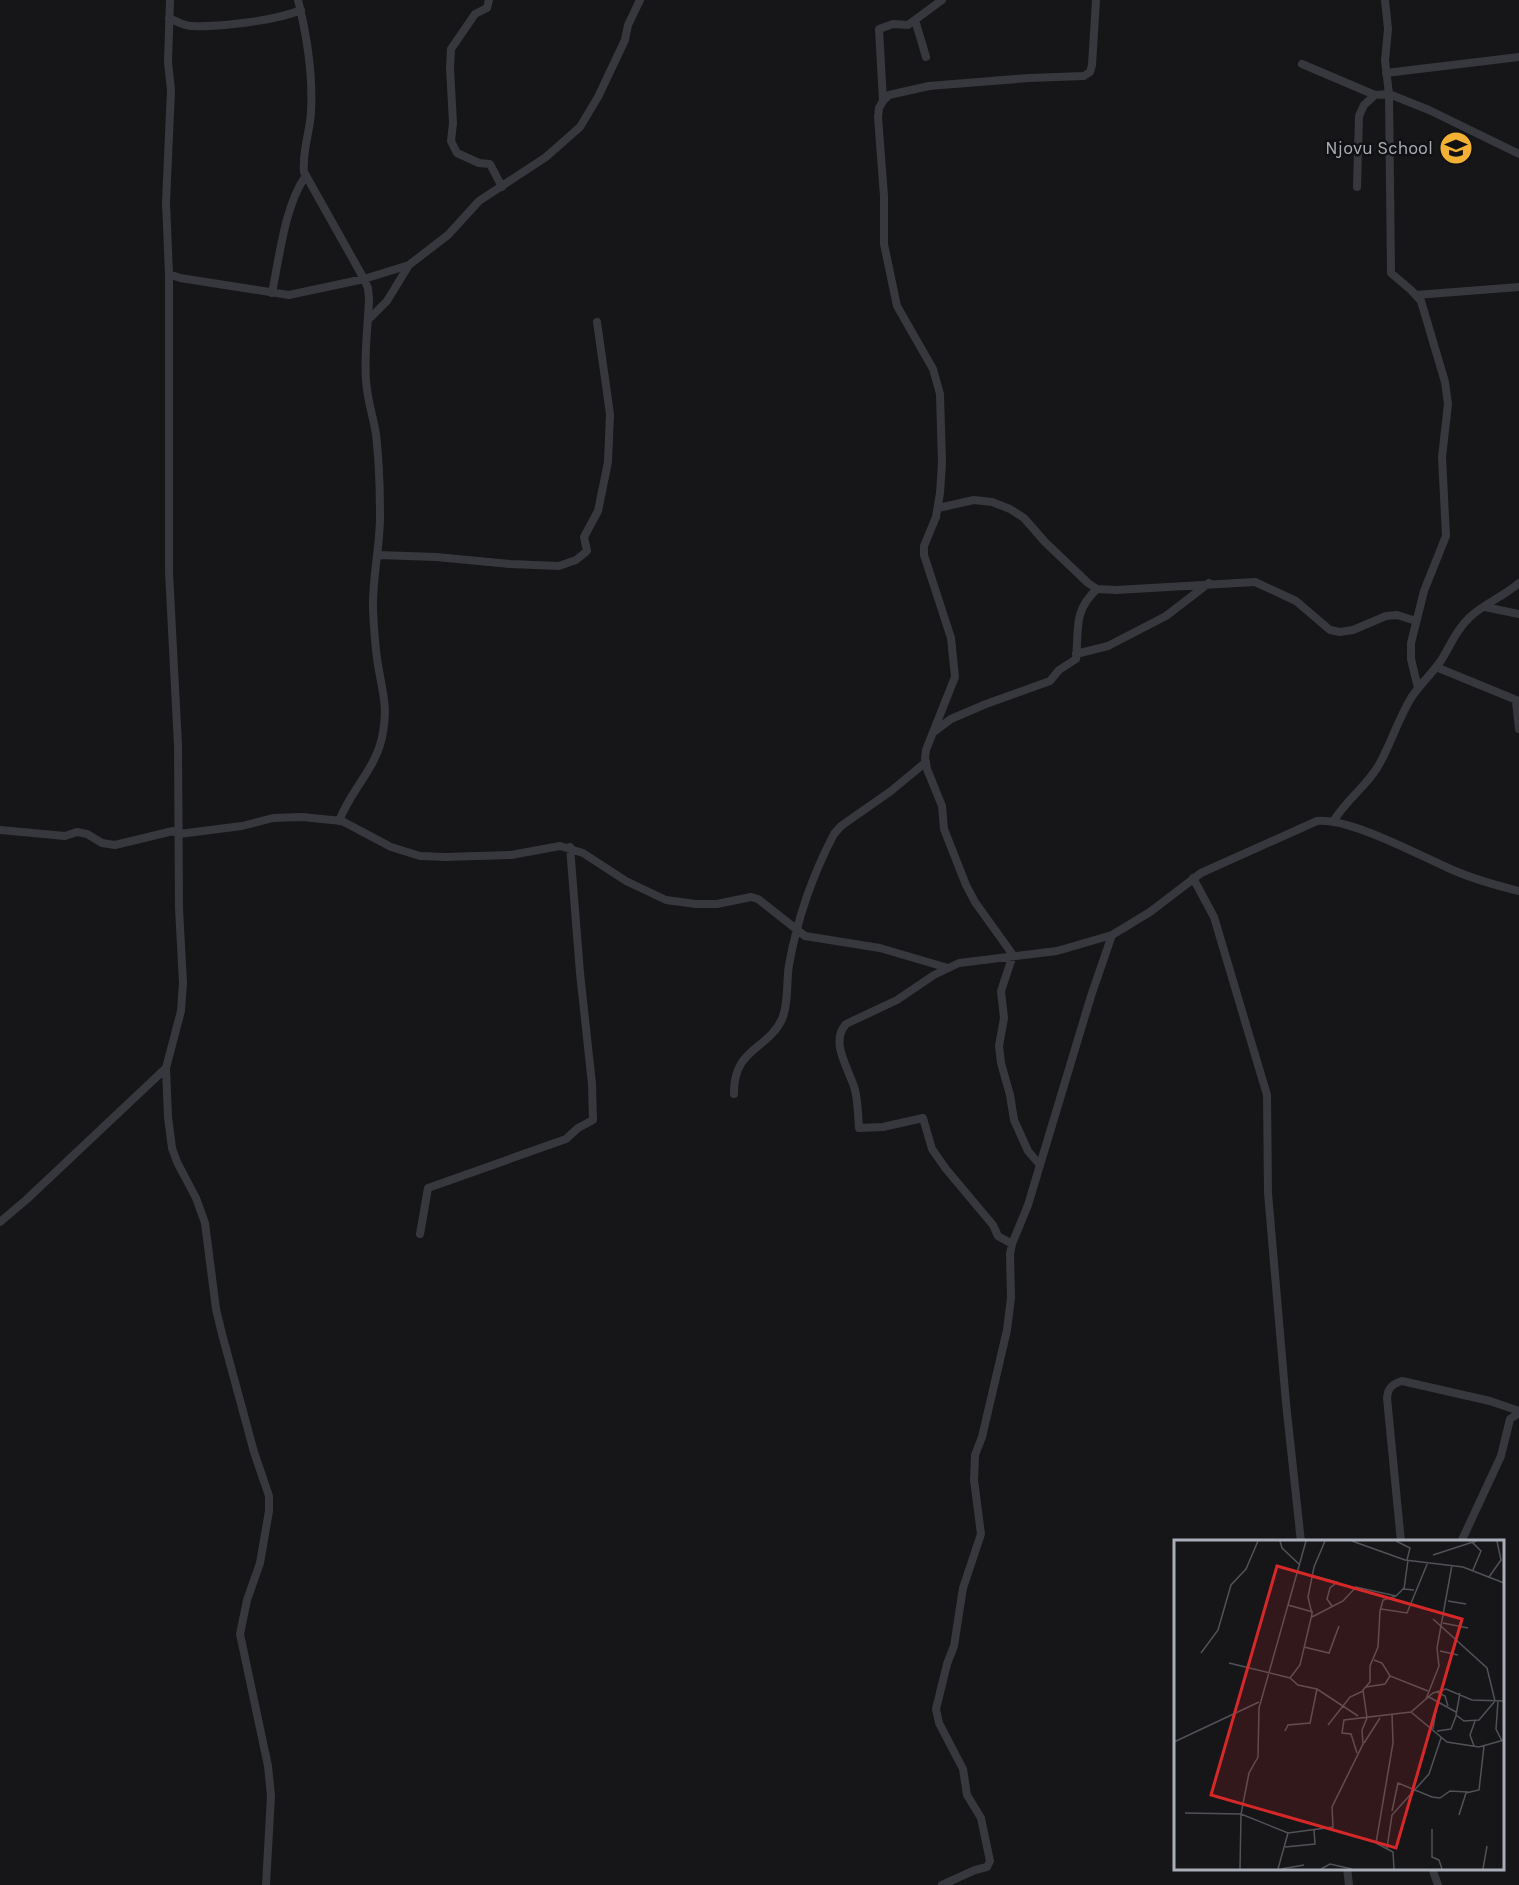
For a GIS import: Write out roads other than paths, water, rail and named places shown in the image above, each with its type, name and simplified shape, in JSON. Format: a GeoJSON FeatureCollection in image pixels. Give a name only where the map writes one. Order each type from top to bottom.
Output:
{"type":"FeatureCollection","features":[{"type":"Feature","properties":{"kind":"street"},"geometry":{"type":"LineString","coordinates":[[170,0],[168,62],[171,90],[166,202],[170,274],[169,573],[176,693],[179,908],[183,982],[181,1011],[166,1068],[168,1117],[172,1148],[182,1173],[196,1198],[205,1223],[209,1262],[222,1334],[254,1452],[269,1496],[269,1512],[260,1563],[247,1600],[240,1634],[268,1766],[271,1796],[266,1885]]}},
{"type":"Feature","properties":{"kind":"street"},"geometry":{"type":"LineString","coordinates":[[298,0],[311,90],[310,118],[303,162],[305,177],[368,288],[365,364],[376,443],[380,515],[373,595],[376,651],[386,706],[383,733],[378,752],[368,774],[345,807],[339,821]]}},
{"type":"Feature","properties":{"kind":"street"},"geometry":{"type":"LineString","coordinates":[[489,0],[487,8],[475,14],[451,49],[452,141],[457,153],[479,163],[490,164],[502,188]]}},
{"type":"Feature","properties":{"kind":"street"},"geometry":{"type":"LineString","coordinates":[[170,274],[180,278],[289,296],[364,279],[409,265],[448,235],[479,201],[546,157],[580,127],[598,97],[625,40],[628,25],[640,0]]}},
{"type":"Feature","properties":{"kind":"street"},"geometry":{"type":"LineString","coordinates":[[942,0],[908,25],[893,24],[879,29],[883,101],[878,117],[884,196],[884,244],[897,306],[926,356],[938,382],[940,394],[942,463],[938,508],[924,546],[924,555],[951,638],[956,677],[926,750],[926,762],[940,795],[944,829],[966,885],[975,902],[1002,937],[1013,956],[1001,991],[1004,1018],[999,1046],[1001,1063],[1016,1126],[1028,1151],[1040,1165]]}},
{"type":"Feature","properties":{"kind":"street"},"geometry":{"type":"LineString","coordinates":[[883,101],[889,95],[929,86],[1084,76],[1090,72],[1092,65],[1096,0]]}},
{"type":"Feature","properties":{"kind":"street"},"geometry":{"type":"LineString","coordinates":[[1385,0],[1388,29],[1386,73],[1389,94],[1391,273],[1416,295],[1425,311],[1445,382],[1448,404],[1442,457],[1446,536],[1424,591],[1410,651],[1419,688]]}},
{"type":"Feature","properties":{"kind":"street"},"geometry":{"type":"LineString","coordinates":[[169,18],[189,26],[213,25],[284,16],[301,10]]}},
{"type":"Feature","properties":{"kind":"street"},"geometry":{"type":"LineString","coordinates":[[915,20],[926,57]]}},
{"type":"Feature","properties":{"kind":"street"},"geometry":{"type":"LineString","coordinates":[[1386,73],[1519,57]]}},
{"type":"Feature","properties":{"kind":"street"},"geometry":{"type":"LineString","coordinates":[[1302,64],[1376,95],[1389,94],[1429,110],[1519,154]]}},
{"type":"Feature","properties":{"kind":"street"},"geometry":{"type":"LineString","coordinates":[[1357,187],[1359,116],[1364,105],[1376,95]]}},
{"type":"Feature","properties":{"kind":"street"},"geometry":{"type":"LineString","coordinates":[[272,294],[292,204],[305,177]]}},
{"type":"Feature","properties":{"kind":"street"},"geometry":{"type":"LineString","coordinates":[[368,320],[387,301],[409,265]]}},
{"type":"Feature","properties":{"kind":"street"},"geometry":{"type":"LineString","coordinates":[[1416,295],[1519,288]]}},
{"type":"Feature","properties":{"kind":"street"},"geometry":{"type":"LineString","coordinates":[[378,555],[559,566],[576,560],[587,551],[584,537],[598,511],[608,462],[610,414],[597,322]]}},
{"type":"Feature","properties":{"kind":"street"},"geometry":{"type":"LineString","coordinates":[[938,508],[974,500],[992,502],[1010,509],[1024,518],[1045,542],[1096,589],[1116,590],[1255,582],[1296,601],[1330,630],[1340,632],[1353,630],[1386,616],[1397,615],[1416,621]]}},
{"type":"Feature","properties":{"kind":"street"},"geometry":{"type":"LineString","coordinates":[[1076,654],[1108,646],[1166,616],[1209,583]]}},
{"type":"Feature","properties":{"kind":"street"},"geometry":{"type":"LineString","coordinates":[[1333,822],[1339,811],[1382,761],[1396,725],[1419,688],[1436,668],[1462,625],[1519,583]]}},
{"type":"Feature","properties":{"kind":"street"},"geometry":{"type":"LineString","coordinates":[[934,732],[951,719],[1050,681],[1059,670],[1076,658],[1080,611],[1085,600],[1096,589]]}},
{"type":"Feature","properties":{"kind":"street"},"geometry":{"type":"LineString","coordinates":[[1485,607],[1519,614]]}},
{"type":"Feature","properties":{"kind":"street"},"geometry":{"type":"LineString","coordinates":[[1436,668],[1517,701],[1519,729]]}},
{"type":"Feature","properties":{"kind":"street"},"geometry":{"type":"LineString","coordinates":[[734,1094],[734,1082],[742,1062],[782,1019],[789,967],[803,908],[834,834],[841,826],[877,802],[926,762]]}},
{"type":"Feature","properties":{"kind":"street"},"geometry":{"type":"LineString","coordinates":[[0,830],[65,836],[77,832],[87,834],[102,843],[115,844],[172,831],[179,834],[242,826],[273,818],[302,817],[339,821],[391,847],[420,856],[511,855],[560,846],[570,848],[593,859],[626,881],[666,900],[717,904],[751,897],[758,899],[805,936],[880,948],[948,968]]}},
{"type":"Feature","properties":{"kind":"street"},"geometry":{"type":"LineString","coordinates":[[1012,1244],[998,1236],[993,1225],[941,1162],[932,1149],[923,1118],[884,1127],[859,1128],[855,1091],[840,1044],[841,1029],[846,1024],[897,1000],[948,968],[971,960],[1057,951],[1112,935],[1150,912],[1201,873],[1317,821],[1327,820],[1376,835],[1455,871],[1519,891]]}},
{"type":"Feature","properties":{"kind":"street"},"geometry":{"type":"LineString","coordinates":[[420,1234],[428,1188],[566,1139],[578,1128],[593,1120],[592,1084],[570,848]]}},
{"type":"Feature","properties":{"kind":"street"},"geometry":{"type":"LineString","coordinates":[[1193,878],[1214,917],[1267,1095],[1268,1193],[1286,1403],[1301,1540]]}},
{"type":"Feature","properties":{"kind":"street"},"geometry":{"type":"LineString","coordinates":[[942,1885],[987,1867],[990,1861],[981,1818],[967,1795],[963,1769],[939,1723],[936,1708],[954,1646],[963,1588],[981,1534],[974,1480],[975,1455],[982,1437],[1007,1330],[1011,1298],[1010,1254],[1028,1205],[1091,996],[1112,935]]}},
{"type":"Feature","properties":{"kind":"street"},"geometry":{"type":"LineString","coordinates":[[0,1222],[166,1068]]}},
{"type":"Feature","properties":{"kind":"street"},"geometry":{"type":"LineString","coordinates":[[1401,1540],[1386,1398],[1393,1384],[1402,1381],[1490,1401],[1519,1412]]}},
{"type":"Feature","properties":{"kind":"street"},"geometry":{"type":"LineString","coordinates":[[1462,1540],[1501,1456],[1510,1419],[1519,1412]]}},
{"type":"Feature","properties":{"kind":"street"},"geometry":{"type":"LineString","coordinates":[[1347,1870],[1349,1885]]}},
{"type":"Feature","properties":{"kind":"street"},"geometry":{"type":"LineString","coordinates":[[1432,1870],[1438,1885]]}},
{"type":"Feature","properties":{"kind":"place","name":"Njovu School"},"geometry":{"type":"Point","coordinates":[1456,148]}}]}
